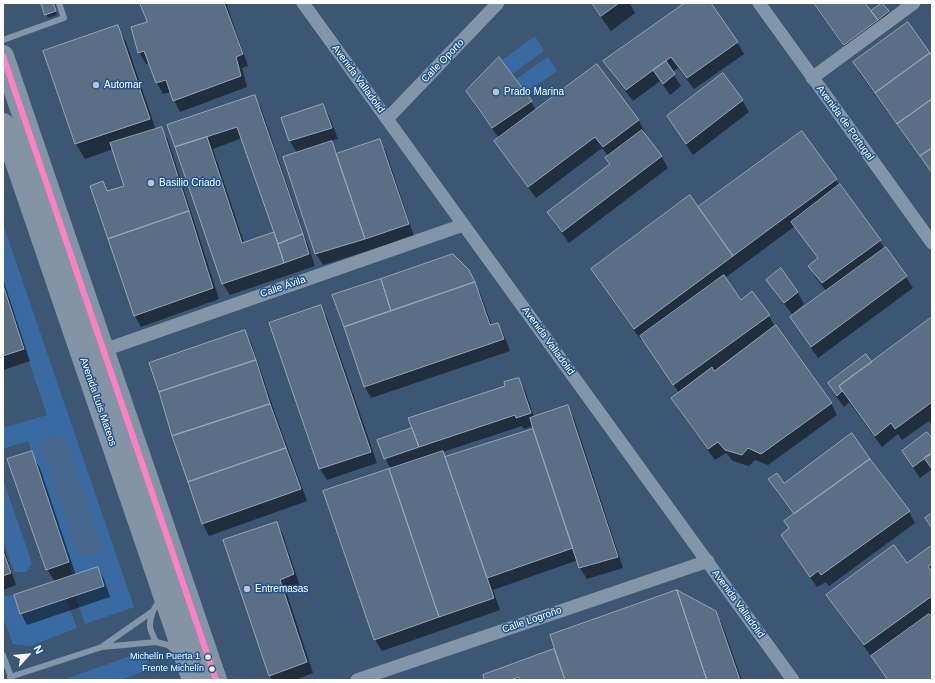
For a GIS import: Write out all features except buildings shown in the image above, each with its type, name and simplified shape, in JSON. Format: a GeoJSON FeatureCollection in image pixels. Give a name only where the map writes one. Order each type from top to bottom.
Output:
{"type":"FeatureCollection","features":[{"type":"Feature","properties":{"kind":"highway"},"geometry":{"type":"LineString","coordinates":[[3,56],[216,680]]}},
{"type":"Feature","properties":{"kind":"highway","name":"Avenida Luis Mateos"},"geometry":{"type":"LineString","coordinates":[[3,124],[158,602],[178,641],[189,670]]}},
{"type":"Feature","properties":{"kind":"street","name":"Avenida Valladolid"},"geometry":{"type":"LineString","coordinates":[[303,3],[793,680]]}},
{"type":"Feature","properties":{"kind":"street","name":"Calle Oporto"},"geometry":{"type":"LineString","coordinates":[[387,119],[498,3]]}},
{"type":"Feature","properties":{"kind":"street","name":"Avenida de Portugal"},"geometry":{"type":"LineString","coordinates":[[758,3],[932,243]]}},
{"type":"Feature","properties":{"kind":"street"},"geometry":{"type":"LineString","coordinates":[[812,78],[914,3]]}},
{"type":"Feature","properties":{"kind":"street","name":"Calle Ávila"},"geometry":{"type":"LineString","coordinates":[[104,350],[463,225]]}},
{"type":"Feature","properties":{"kind":"street","name":"Calle Logroño"},"geometry":{"type":"LineString","coordinates":[[357,680],[708,561]]}},
{"type":"Feature","properties":{"kind":"lane"},"geometry":{"type":"LineString","coordinates":[[3,40],[64,18],[59,3]]}},
{"type":"Feature","properties":{"kind":"lane"},"geometry":{"type":"LineString","coordinates":[[156,642],[151,632],[149,622],[158,602]]}},
{"type":"Feature","properties":{"kind":"lane"},"geometry":{"type":"LineString","coordinates":[[102,647],[158,602]]}},
{"type":"Feature","properties":{"kind":"lane"},"geometry":{"type":"LineString","coordinates":[[3,655],[11,678],[102,647],[156,642],[168,645],[189,670]]}},
{"type":"Feature","properties":{"kind":"shaded area"},"geometry":{"type":"Polygon","coordinates":[[[535,36],[544,51],[512,74],[502,60],[535,36]]]}},
{"type":"Feature","properties":{"kind":"shaded area"},"geometry":{"type":"Polygon","coordinates":[[[548,57],[557,71],[526,92],[516,79],[548,57]]]}},
{"type":"Feature","properties":{"kind":"shaded area"},"geometry":{"type":"Polygon","coordinates":[[[3,224],[134,607],[85,624],[75,596],[104,586],[98,567],[73,575],[28,441],[3,449],[3,428],[47,415],[3,285],[3,224]]]}},
{"type":"Feature","properties":{"kind":"shaded area"},"geometry":{"type":"Polygon","coordinates":[[[64,434],[103,551],[79,559],[39,442],[64,434]]]}},
{"type":"Feature","properties":{"kind":"shaded area"},"geometry":{"type":"Polygon","coordinates":[[[3,480],[32,563],[26,572],[14,572],[3,540],[3,480]]]}},
{"type":"Feature","properties":{"kind":"shaded area"},"geometry":{"type":"Polygon","coordinates":[[[14,595],[20,614],[66,598],[77,628],[30,646],[13,644],[3,617],[3,597],[14,595]]]}},
{"type":"Feature","properties":{"kind":"shaded area"},"geometry":{"type":"Polygon","coordinates":[[[144,651],[150,669],[120,680],[63,680],[144,651]]]}},
{"type":"Feature","properties":{"kind":"transit line"},"geometry":{"type":"LineString","coordinates":[[3,56],[216,680]]}},
{"type":"Feature","properties":{"kind":"place","name":"Automar"},"geometry":{"type":"Point","coordinates":[96,85]}},
{"type":"Feature","properties":{"kind":"place","name":"Prado Marina"},"geometry":{"type":"Point","coordinates":[496,92]}},
{"type":"Feature","properties":{"kind":"place","name":"Basilio Criado"},"geometry":{"type":"Point","coordinates":[151,183]}},
{"type":"Feature","properties":{"kind":"place","name":"Entremasas"},"geometry":{"type":"Point","coordinates":[247,589]}},
{"type":"Feature","properties":{"kind":"place","name":"Michelín Puerta 1"},"geometry":{"type":"Point","coordinates":[208,657]}},
{"type":"Feature","properties":{"kind":"place","name":"Frente Michelín"},"geometry":{"type":"Point","coordinates":[212,669]}}]}
